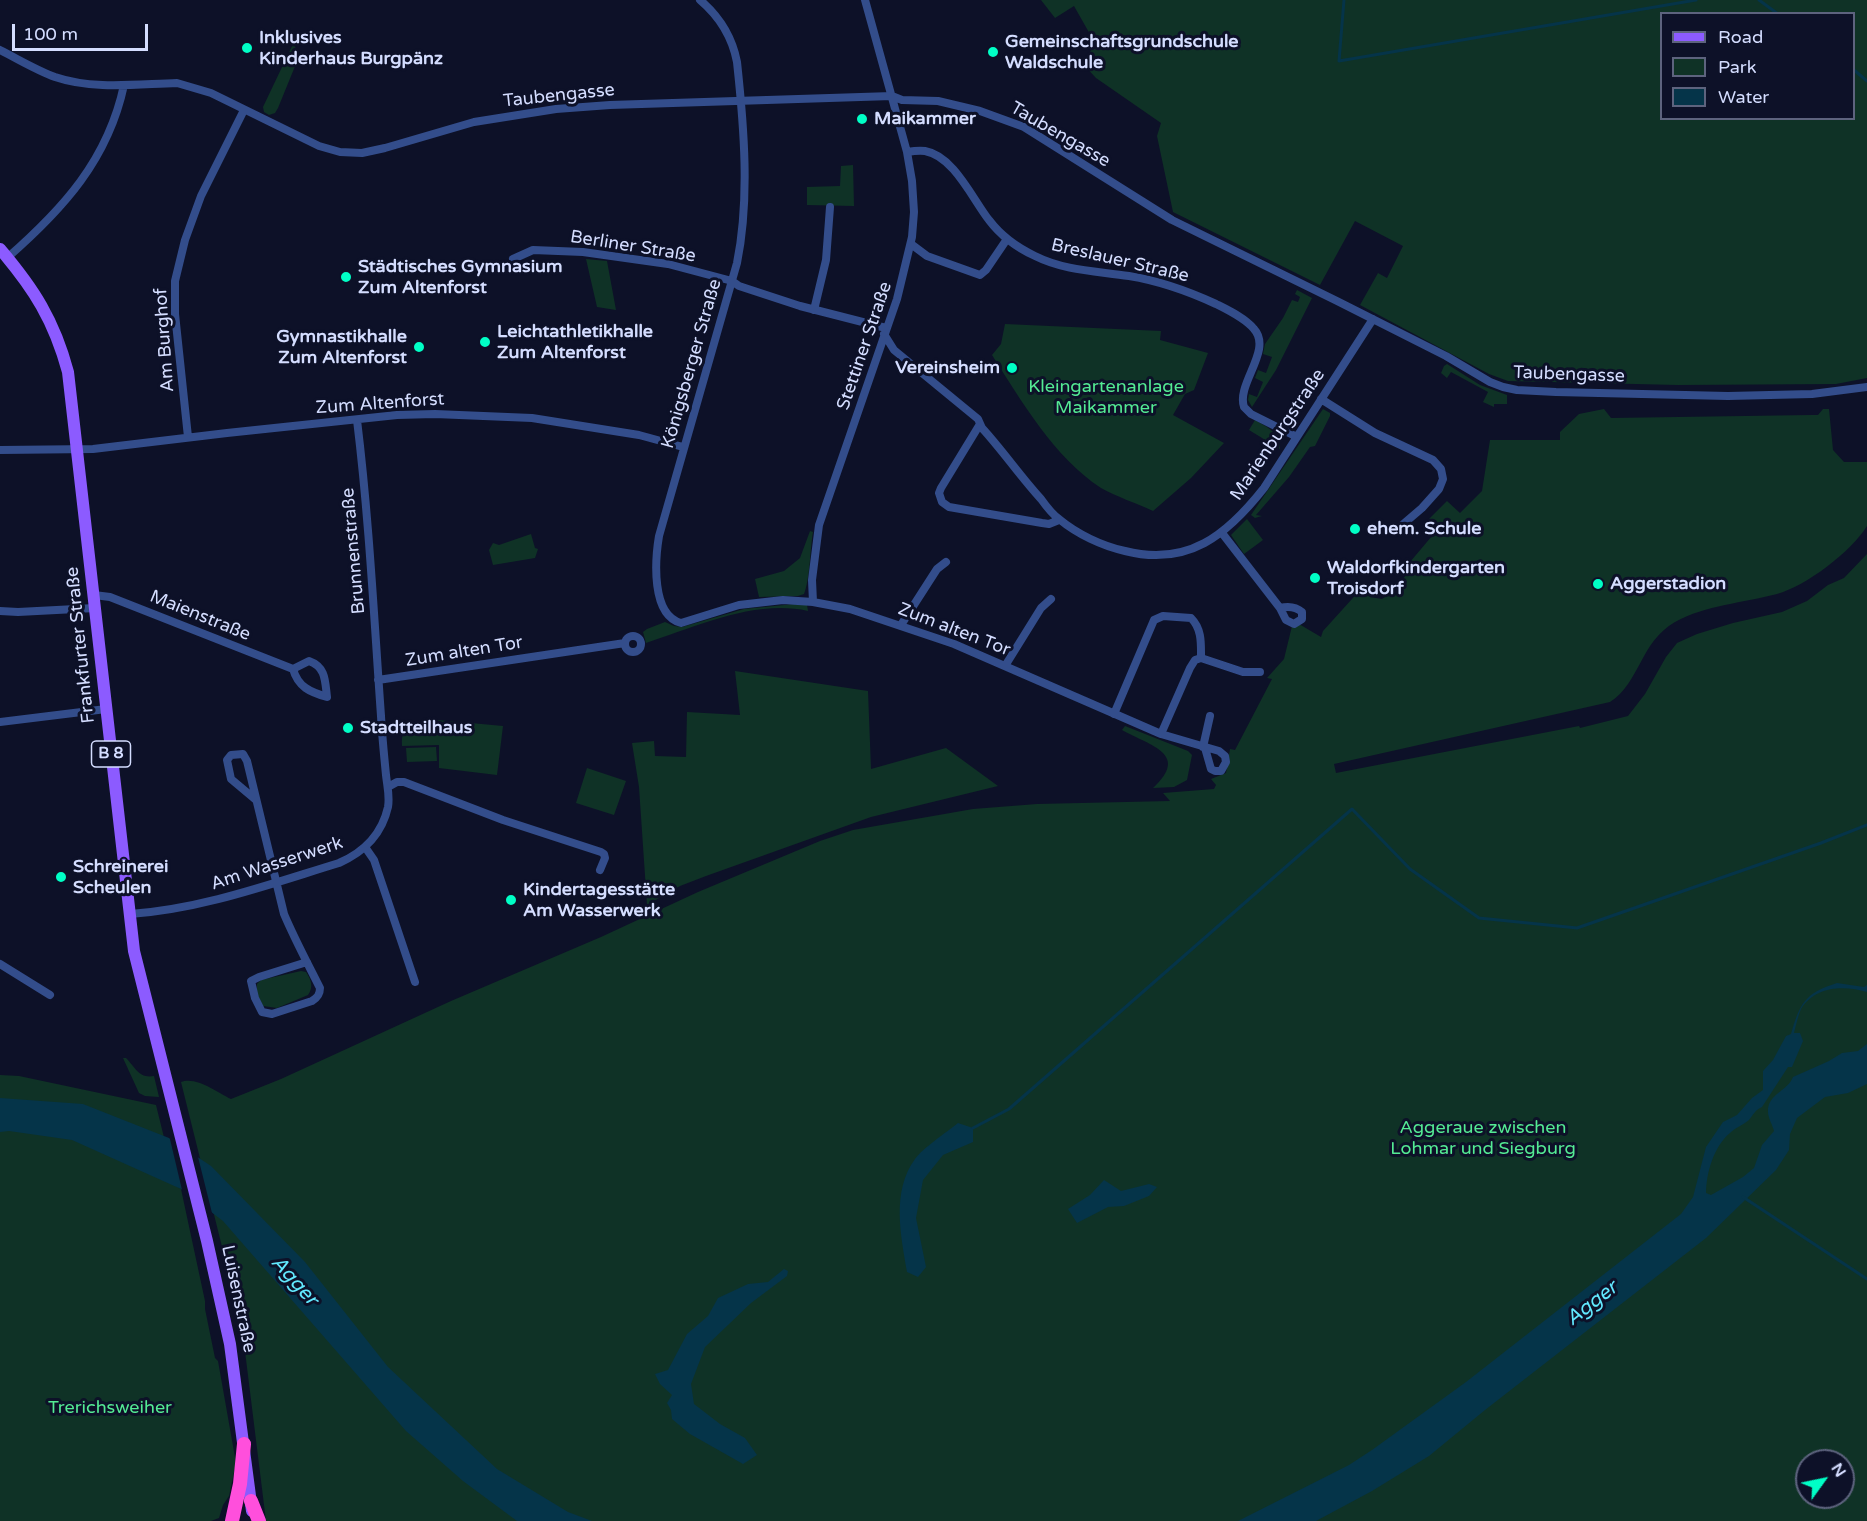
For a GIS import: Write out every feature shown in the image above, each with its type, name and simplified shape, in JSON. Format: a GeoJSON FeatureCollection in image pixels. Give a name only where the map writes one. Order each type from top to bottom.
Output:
{"type":"FeatureCollection","features":[{"type":"Feature","properties":{"kind":"highway"},"geometry":{"type":"LineString","coordinates":[[232,1521],[240,1484],[244,1444]]}},
{"type":"Feature","properties":{"kind":"highway"},"geometry":{"type":"LineString","coordinates":[[251,1501],[259,1521]]}},
{"type":"Feature","properties":{"kind":"main road","name":"Frankfurter Straße"},"geometry":{"type":"LineString","coordinates":[[4,253],[33,290],[48,318],[61,348],[70,386],[130,914],[139,970],[169,1088]]}},
{"type":"Feature","properties":{"kind":"main road","name":"Luisenstraße"},"geometry":{"type":"LineString","coordinates":[[169,1088],[231,1344],[252,1521]]}},
{"type":"Feature","properties":{"kind":"street","name":"Königsberger Straße"},"geometry":{"type":"LineString","coordinates":[[681,623],[674,621],[664,610],[659,592],[656,564],[658,536],[732,281],[741,242],[745,204],[737,62],[732,43],[719,19],[700,0]]}},
{"type":"Feature","properties":{"kind":"street","name":"Stettiner Straße"},"geometry":{"type":"LineString","coordinates":[[813,602],[812,580],[819,525],[897,299],[911,243],[914,212],[907,152],[865,0]]}},
{"type":"Feature","properties":{"kind":"street","name":"Taubengasse"},"geometry":{"type":"LineString","coordinates":[[0,50],[56,77],[85,83],[124,85],[177,83],[186,85],[211,93],[319,146],[340,152],[362,153],[385,148],[474,122],[593,105],[892,96],[902,100],[938,101],[980,111],[1024,127],[1172,220],[1446,356],[1490,382],[1517,390],[1773,395],[1812,394],[1867,387]]}},
{"type":"Feature","properties":{"kind":"street"},"geometry":{"type":"LineString","coordinates":[[4,253],[59,209],[85,177],[109,129],[124,85]]}},
{"type":"Feature","properties":{"kind":"street","name":"Am Burghof"},"geometry":{"type":"LineString","coordinates":[[188,437],[175,314],[176,274],[185,240],[201,196],[244,110]]}},
{"type":"Feature","properties":{"kind":"street","name":"Breslauer Straße"},"geometry":{"type":"LineString","coordinates":[[907,152],[927,151],[941,160],[963,181],[989,220],[1007,239],[1032,255],[1056,265],[1130,276],[1172,286],[1221,307],[1243,320],[1255,329],[1260,345],[1243,397],[1244,407],[1251,414],[1297,437]]}},
{"type":"Feature","properties":{"kind":"street"},"geometry":{"type":"LineString","coordinates":[[814,310],[826,260],[830,207]]}},
{"type":"Feature","properties":{"kind":"street"},"geometry":{"type":"LineString","coordinates":[[911,243],[927,255],[979,275],[986,270],[1007,239]]}},
{"type":"Feature","properties":{"kind":"street","name":"Berliner Straße"},"geometry":{"type":"LineString","coordinates":[[513,259],[533,250],[552,250],[602,254],[668,264],[732,281],[739,286],[885,331]]}},
{"type":"Feature","properties":{"kind":"street","name":"Marienburgstraße"},"geometry":{"type":"LineString","coordinates":[[885,331],[894,350],[978,419],[1031,488],[1059,520],[1109,547],[1147,556],[1191,550],[1222,533],[1249,507],[1374,320]]}},
{"type":"Feature","properties":{"kind":"street"},"geometry":{"type":"LineString","coordinates":[[1321,399],[1375,433],[1433,460],[1441,469],[1443,479],[1440,489],[1394,532]]}},
{"type":"Feature","properties":{"kind":"street","name":"Zum Altenforst"},"geometry":{"type":"LineString","coordinates":[[0,450],[77,450],[357,420],[435,414],[532,418],[639,435],[683,447]]}},
{"type":"Feature","properties":{"kind":"street","name":"Brunnenstraße"},"geometry":{"type":"LineString","coordinates":[[357,420],[374,600],[378,680]]}},
{"type":"Feature","properties":{"kind":"street"},"geometry":{"type":"LineString","coordinates":[[980,424],[941,488],[939,493],[942,502],[949,507],[1042,523],[1049,524],[1059,520]]}},
{"type":"Feature","properties":{"kind":"street"},"geometry":{"type":"LineString","coordinates":[[1222,533],[1280,608]]}},
{"type":"Feature","properties":{"kind":"street"},"geometry":{"type":"LineString","coordinates":[[902,625],[937,569],[946,562]]}},
{"type":"Feature","properties":{"kind":"street","name":"Maienstraße"},"geometry":{"type":"LineString","coordinates":[[0,611],[67,609],[110,597],[293,669],[309,661],[317,664],[322,669],[327,697],[314,693],[298,683],[293,669]]}},
{"type":"Feature","properties":{"kind":"street"},"geometry":{"type":"LineString","coordinates":[[1005,666],[1041,608],[1051,599]]}},
{"type":"Feature","properties":{"kind":"street","name":"Zum alten Tor"},"geometry":{"type":"LineString","coordinates":[[681,623],[748,603],[783,600],[813,602],[850,609],[902,625],[1005,666],[1161,734],[1204,747],[1210,716]]}},
{"type":"Feature","properties":{"kind":"street"},"geometry":{"type":"LineString","coordinates":[[1114,714],[1154,620],[1163,616],[1191,618],[1198,626],[1200,634],[1201,658]]}},
{"type":"Feature","properties":{"kind":"street","name":"Zum alten Tor"},"geometry":{"type":"LineString","coordinates":[[378,680],[625,643]]}},
{"type":"Feature","properties":{"kind":"street"},"geometry":{"type":"LineString","coordinates":[[1161,734],[1195,660],[1201,658],[1243,672],[1260,672]]}},
{"type":"Feature","properties":{"kind":"street","name":"Am Wasserwerk"},"geometry":{"type":"LineString","coordinates":[[130,914],[194,906],[339,863],[365,848],[375,836],[388,806],[378,680]]}},
{"type":"Feature","properties":{"kind":"street"},"geometry":{"type":"LineString","coordinates":[[0,722],[106,709]]}},
{"type":"Feature","properties":{"kind":"street"},"geometry":{"type":"LineString","coordinates":[[256,800],[231,779],[227,760],[231,755],[239,753],[245,757],[256,800],[284,914],[320,988],[316,999],[272,1014],[262,1012],[255,998],[251,981],[307,962]]}},
{"type":"Feature","properties":{"kind":"street"},"geometry":{"type":"LineString","coordinates":[[388,787],[397,782],[404,782],[503,820],[601,852],[605,858],[600,870]]}},
{"type":"Feature","properties":{"kind":"street"},"geometry":{"type":"LineString","coordinates":[[365,848],[374,860],[415,982]]}},
{"type":"Feature","properties":{"kind":"street"},"geometry":{"type":"LineString","coordinates":[[0,964],[50,995]]}},
{"type":"Feature","properties":{"kind":"green space"},"geometry":{"type":"Polygon","coordinates":[[[1041,0],[1867,0],[1867,378],[1836,384],[1678,385],[1508,381],[1489,374],[1360,305],[1378,273],[1387,278],[1403,246],[1355,221],[1320,285],[1173,212],[1157,136],[1161,123],[1096,78],[1083,64],[1095,43],[1074,6],[1055,18],[1041,0]]]}},
{"type":"Feature","properties":{"kind":"green space"},"geometry":{"type":"Polygon","coordinates":[[[293,44],[300,54],[278,108],[275,113],[269,115],[264,112],[263,107],[293,44]]]}},
{"type":"Feature","properties":{"kind":"green space"},"geometry":{"type":"Polygon","coordinates":[[[853,165],[854,206],[807,205],[807,187],[840,186],[841,166],[853,165]]]}},
{"type":"Feature","properties":{"kind":"green space"},"geometry":{"type":"Polygon","coordinates":[[[586,259],[607,261],[616,310],[597,307],[586,259]]]}},
{"type":"Feature","properties":{"kind":"green space"},"geometry":{"type":"Polygon","coordinates":[[[1297,290],[1312,298],[1276,370],[1252,407],[1248,400],[1249,394],[1257,397],[1263,382],[1255,378],[1258,370],[1266,373],[1272,357],[1263,354],[1265,344],[1292,300],[1298,302],[1300,297],[1295,294],[1297,290]]]}},
{"type":"Feature","properties":{"kind":"green space","name":"Kleingartenanlage Maikammer"},"geometry":{"type":"Polygon","coordinates":[[[1005,324],[1161,331],[1160,340],[1208,353],[1194,390],[1185,394],[1173,415],[1224,443],[1191,478],[1153,511],[1101,488],[1068,461],[1040,428],[992,355],[1001,344],[1005,324]]]}},
{"type":"Feature","properties":{"kind":"green space"},"geometry":{"type":"Polygon","coordinates":[[[1447,364],[1480,385],[1507,395],[1507,404],[1494,404],[1494,407],[1483,402],[1488,392],[1451,372],[1447,378],[1441,373],[1447,364]]]}},
{"type":"Feature","properties":{"kind":"green space"},"geometry":{"type":"Polygon","coordinates":[[[1323,409],[1330,413],[1330,416],[1315,446],[1310,447],[1289,477],[1256,515],[1262,516],[1255,518],[1251,515],[1323,409]]]}},
{"type":"Feature","properties":{"kind":"green space","name":"Aggeraue zwischen Lohmar und Siegburg"},"geometry":{"type":"Polygon","coordinates":[[[1604,409],[1611,418],[1818,415],[1823,409],[1829,409],[1833,450],[1844,462],[1867,462],[1867,526],[1839,557],[1801,584],[1777,594],[1712,608],[1687,616],[1663,630],[1654,640],[1628,684],[1610,702],[1334,764],[1336,773],[1579,726],[1580,728],[1628,716],[1645,694],[1666,657],[1677,643],[1733,623],[1782,612],[1807,601],[1828,585],[1844,578],[1867,554],[1867,1521],[266,1521],[242,1327],[181,1082],[200,1083],[231,1099],[281,1079],[698,892],[820,841],[853,830],[973,809],[1037,804],[1170,801],[1163,793],[1214,789],[1216,785],[1211,779],[1226,773],[1230,749],[1235,750],[1272,679],[1267,678],[1284,659],[1292,626],[1299,624],[1321,637],[1323,631],[1361,589],[1370,597],[1382,599],[1389,594],[1409,572],[1405,568],[1437,530],[1428,520],[1447,501],[1460,513],[1482,491],[1490,440],[1560,440],[1560,432],[1579,414],[1604,409]]]}},
{"type":"Feature","properties":{"kind":"green space"},"geometry":{"type":"Polygon","coordinates":[[[1255,420],[1276,434],[1280,449],[1249,430],[1255,420]]]}},
{"type":"Feature","properties":{"kind":"green space"},"geometry":{"type":"Polygon","coordinates":[[[1247,519],[1263,540],[1244,554],[1231,535],[1247,519]]]}},
{"type":"Feature","properties":{"kind":"green space"},"geometry":{"type":"Polygon","coordinates":[[[810,531],[813,532],[809,573],[804,594],[759,597],[755,579],[784,571],[800,558],[810,531]]]}},
{"type":"Feature","properties":{"kind":"green space"},"geometry":{"type":"Polygon","coordinates":[[[531,534],[535,548],[538,549],[535,558],[493,565],[489,550],[493,543],[499,545],[531,534]]]}},
{"type":"Feature","properties":{"kind":"green space"},"geometry":{"type":"Polygon","coordinates":[[[794,604],[807,605],[808,611],[788,608],[746,612],[726,616],[646,643],[643,632],[665,622],[682,627],[744,609],[794,604]]]}},
{"type":"Feature","properties":{"kind":"green space"},"geometry":{"type":"Polygon","coordinates":[[[735,671],[868,691],[871,769],[946,748],[998,786],[871,817],[680,886],[647,905],[639,787],[632,743],[654,741],[655,756],[686,757],[687,712],[740,715],[735,671]]]}},
{"type":"Feature","properties":{"kind":"green space"},"geometry":{"type":"Polygon","coordinates":[[[438,720],[503,726],[497,775],[439,768],[439,745],[402,746],[402,737],[407,726],[416,722],[438,720]]]}},
{"type":"Feature","properties":{"kind":"green space"},"geometry":{"type":"Polygon","coordinates":[[[1125,726],[1188,751],[1192,755],[1187,780],[1174,787],[1153,788],[1168,767],[1167,759],[1154,746],[1122,730],[1125,726]]]}},
{"type":"Feature","properties":{"kind":"green space"},"geometry":{"type":"Polygon","coordinates":[[[436,747],[437,761],[407,762],[406,748],[436,747]]]}},
{"type":"Feature","properties":{"kind":"green space"},"geometry":{"type":"Polygon","coordinates":[[[587,768],[626,781],[614,815],[576,803],[587,768]]]}},
{"type":"Feature","properties":{"kind":"green space"},"geometry":{"type":"Polygon","coordinates":[[[301,971],[306,972],[310,980],[311,989],[308,995],[277,1008],[263,1006],[257,994],[257,984],[261,980],[301,971]]]}},
{"type":"Feature","properties":{"kind":"green space"},"geometry":{"type":"Polygon","coordinates":[[[123,1058],[126,1058],[141,1074],[154,1076],[159,1097],[139,1093],[123,1058]]]}},
{"type":"Feature","properties":{"kind":"green space","name":"Trerichsweiher"},"geometry":{"type":"Polygon","coordinates":[[[0,1075],[19,1076],[156,1105],[176,1186],[181,1189],[215,1358],[218,1361],[236,1463],[229,1496],[219,1518],[211,1521],[0,1521],[0,1075]]]}},
{"type":"Feature","properties":{"kind":"water","name":"Agger"},"geometry":{"type":"Polygon","coordinates":[[[1837,983],[1864,987],[1867,985],[1867,992],[1849,988],[1831,989],[1807,1001],[1801,1009],[1794,1033],[1800,1033],[1803,1041],[1792,1067],[1788,1067],[1762,1107],[1749,1120],[1724,1138],[1715,1152],[1709,1169],[1706,1193],[1711,1195],[1754,1168],[1762,1145],[1774,1131],[1768,1114],[1771,1101],[1793,1077],[1842,1053],[1858,1051],[1867,1044],[1867,1084],[1848,1093],[1825,1097],[1797,1118],[1790,1134],[1789,1150],[1776,1170],[1706,1238],[1429,1456],[1372,1491],[1316,1521],[1238,1521],[1349,1465],[1372,1450],[1466,1382],[1681,1214],[1693,1197],[1706,1147],[1723,1122],[1737,1115],[1752,1098],[1763,1090],[1763,1071],[1773,1060],[1786,1036],[1791,1034],[1797,1014],[1805,1001],[1818,991],[1837,983]]]}},
{"type":"Feature","properties":{"kind":"water","name":"Agger"},"geometry":{"type":"Polygon","coordinates":[[[0,1098],[83,1104],[169,1138],[211,1166],[305,1262],[388,1367],[497,1469],[568,1512],[592,1521],[517,1521],[463,1481],[406,1431],[223,1221],[181,1189],[72,1140],[9,1131],[0,1132],[0,1098]]]}},
{"type":"Feature","properties":{"kind":"water"},"geometry":{"type":"Polygon","coordinates":[[[958,1123],[973,1128],[973,1142],[943,1155],[923,1180],[916,1218],[926,1267],[918,1277],[907,1272],[900,1214],[903,1186],[915,1159],[958,1123]]]}},
{"type":"Feature","properties":{"kind":"water"},"geometry":{"type":"Polygon","coordinates":[[[1104,1180],[1121,1191],[1149,1184],[1157,1187],[1149,1196],[1124,1206],[1108,1207],[1077,1223],[1068,1209],[1090,1195],[1104,1180]]]}},
{"type":"Feature","properties":{"kind":"water"},"geometry":{"type":"Polygon","coordinates":[[[784,1269],[788,1271],[787,1276],[751,1303],[705,1347],[691,1384],[694,1404],[720,1424],[745,1438],[757,1455],[743,1464],[690,1434],[672,1419],[667,1403],[672,1395],[660,1384],[655,1374],[668,1370],[687,1334],[708,1316],[718,1298],[748,1284],[768,1282],[784,1269]]]}},
{"type":"Feature","properties":{"kind":"pier"},"geometry":{"type":"Polygon","coordinates":[[[169,1135],[197,1153],[213,1217],[183,1194],[169,1135]]]}},
{"type":"Feature","properties":{"kind":"waterway"},"geometry":{"type":"LineString","coordinates":[[1344,0],[1339,61],[1696,0]]}},
{"type":"Feature","properties":{"kind":"waterway"},"geometry":{"type":"LineString","coordinates":[[1759,0],[1775,12]]}},
{"type":"Feature","properties":{"kind":"waterway"},"geometry":{"type":"LineString","coordinates":[[1855,71],[1867,81]]}},
{"type":"Feature","properties":{"kind":"waterway"},"geometry":{"type":"LineString","coordinates":[[973,1128],[1009,1109],[1352,809],[1410,869],[1479,918],[1577,928],[1867,825]]}},
{"type":"Feature","properties":{"kind":"waterway"},"geometry":{"type":"LineString","coordinates":[[1743,1197],[1867,1279]]}},
{"type":"Feature","properties":{"kind":"place","name":"Inklusives Kinderhaus Burgpänz"},"geometry":{"type":"Point","coordinates":[247,48]}},
{"type":"Feature","properties":{"kind":"place","name":"Gemeinschaftsgrundschule Waldschule"},"geometry":{"type":"Point","coordinates":[993,52]}},
{"type":"Feature","properties":{"kind":"place","name":"Maikammer"},"geometry":{"type":"Point","coordinates":[862,119]}},
{"type":"Feature","properties":{"kind":"place","name":"Städtisches Gymnasium Zum Altenforst"},"geometry":{"type":"Point","coordinates":[346,277]}},
{"type":"Feature","properties":{"kind":"place","name":"Leichtathletikhalle Zum Altenforst"},"geometry":{"type":"Point","coordinates":[485,342]}},
{"type":"Feature","properties":{"kind":"place","name":"Gymnastikhalle Zum Altenforst"},"geometry":{"type":"Point","coordinates":[419,347]}},
{"type":"Feature","properties":{"kind":"place","name":"Vereinsheim"},"geometry":{"type":"Point","coordinates":[1012,368]}},
{"type":"Feature","properties":{"kind":"place","name":"ehem. Schule"},"geometry":{"type":"Point","coordinates":[1355,529]}},
{"type":"Feature","properties":{"kind":"place","name":"Waldorfkindergarten Troisdorf"},"geometry":{"type":"Point","coordinates":[1315,578]}},
{"type":"Feature","properties":{"kind":"place","name":"Aggerstadion"},"geometry":{"type":"Point","coordinates":[1598,584]}},
{"type":"Feature","properties":{"kind":"place","name":"Stadtteilhaus"},"geometry":{"type":"Point","coordinates":[348,728]}},
{"type":"Feature","properties":{"kind":"place","name":"Schreinerei Scheulen"},"geometry":{"type":"Point","coordinates":[61,877]}},
{"type":"Feature","properties":{"kind":"place","name":"Kindertagesstätte Am Wasserwerk"},"geometry":{"type":"Point","coordinates":[511,900]}}]}
